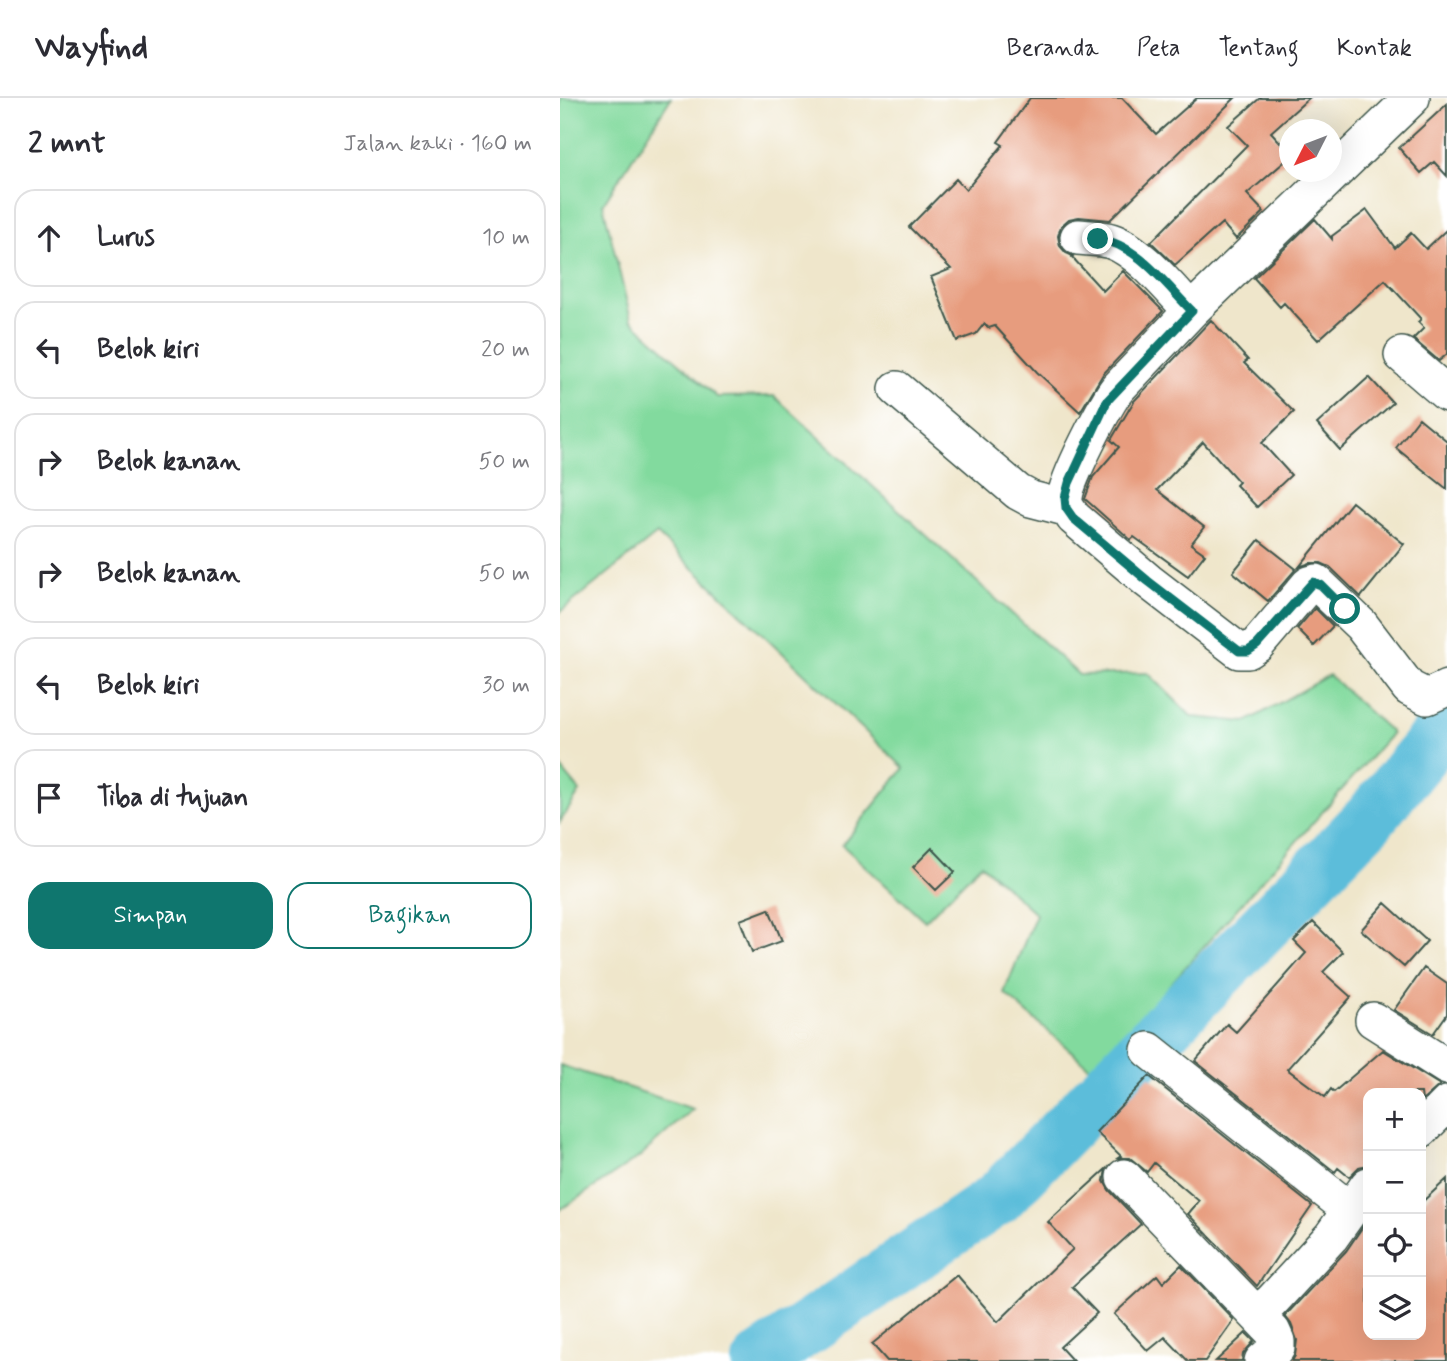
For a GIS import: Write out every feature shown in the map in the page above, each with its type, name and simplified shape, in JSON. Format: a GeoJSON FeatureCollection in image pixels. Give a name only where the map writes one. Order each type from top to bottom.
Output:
{"type":"FeatureCollection","features":[{"type":"Feature","properties":{"kind":"street"},"geometry":{"type":"LineString","coordinates":[[1412,98],[1192,311],[1107,401],[1069,483],[1065,498],[1066,508],[1073,518],[1148,581],[1239,651],[1248,651],[1257,645],[1309,584],[1316,582],[1361,625],[1409,688],[1427,697],[1447,688]]}},
{"type":"Feature","properties":{"kind":"street"},"geometry":{"type":"LineString","coordinates":[[1078,237],[1111,241],[1127,250],[1192,311]]}},
{"type":"Feature","properties":{"kind":"street"},"geometry":{"type":"LineString","coordinates":[[1402,355],[1447,394]]}},
{"type":"Feature","properties":{"kind":"street"},"geometry":{"type":"LineString","coordinates":[[897,389],[1018,492],[1031,499],[1066,508]]}},
{"type":"Feature","properties":{"kind":"street"},"geometry":{"type":"LineString","coordinates":[[1373,1020],[1447,1067]]}},
{"type":"Feature","properties":{"kind":"street"},"geometry":{"type":"LineString","coordinates":[[1149,1050],[1359,1198],[1331,1237],[1271,1302],[1257,1313]]}},
{"type":"Feature","properties":{"kind":"street"},"geometry":{"type":"LineString","coordinates":[[1426,1125],[1447,1104]]}},
{"type":"Feature","properties":{"kind":"street"},"geometry":{"type":"LineString","coordinates":[[1124,1177],[1273,1332],[1277,1348],[1262,1361]]}},
{"type":"Feature","properties":{"kind":"green space"},"geometry":{"type":"Polygon","coordinates":[[[560,98],[671,98],[603,204],[631,320],[717,397],[774,396],[1079,675],[1148,673],[1192,717],[1246,722],[1329,675],[1392,733],[1094,1071],[1004,993],[1036,914],[981,864],[925,921],[842,845],[904,768],[657,534],[560,612],[560,98]]]}},
{"type":"Feature","properties":{"kind":"green space"},"geometry":{"type":"Polygon","coordinates":[[[560,767],[580,791],[560,822],[560,767]]]}},
{"type":"Feature","properties":{"kind":"green space"},"geometry":{"type":"Polygon","coordinates":[[[560,1065],[693,1109],[638,1158],[560,1210],[560,1065]]]}},
{"type":"Feature","properties":{"kind":"building"},"geometry":{"type":"Polygon","coordinates":[[[1030,98],[1122,98],[1156,134],[1197,98],[1235,98],[1110,220],[1079,217],[1069,219],[1061,226],[1058,236],[1060,246],[1073,256],[1103,291],[1123,271],[1163,311],[1103,374],[1080,412],[1037,372],[995,326],[989,328],[984,324],[976,334],[957,341],[931,277],[951,269],[909,227],[956,179],[966,190],[1003,145],[998,142],[1030,98]]]}},
{"type":"Feature","properties":{"kind":"building"},"geometry":{"type":"Polygon","coordinates":[[[1260,98],[1309,98],[1286,119],[1279,119],[1279,125],[1271,132],[1279,141],[1279,166],[1247,194],[1264,212],[1236,239],[1222,223],[1175,265],[1151,242],[1247,145],[1228,126],[1260,98]]]}},
{"type":"Feature","properties":{"kind":"building"},"geometry":{"type":"Polygon","coordinates":[[[1447,104],[1447,176],[1434,162],[1421,173],[1399,148],[1447,104]]]}},
{"type":"Feature","properties":{"kind":"building"},"geometry":{"type":"Polygon","coordinates":[[[1367,210],[1395,248],[1411,233],[1426,249],[1447,229],[1447,354],[1439,361],[1413,339],[1424,328],[1418,322],[1421,319],[1385,280],[1318,340],[1284,303],[1280,307],[1254,278],[1315,219],[1332,239],[1332,236],[1367,210]]]}},
{"type":"Feature","properties":{"kind":"building"},"geometry":{"type":"Polygon","coordinates":[[[1211,320],[1248,360],[1244,363],[1294,412],[1262,443],[1291,475],[1257,507],[1236,485],[1239,482],[1203,442],[1157,490],[1204,527],[1191,544],[1205,554],[1188,576],[1134,537],[1131,540],[1085,499],[1093,477],[1119,447],[1111,440],[1134,401],[1211,320]]]}},
{"type":"Feature","properties":{"kind":"building"},"geometry":{"type":"Polygon","coordinates":[[[1369,377],[1393,403],[1340,450],[1317,424],[1369,377]]]}},
{"type":"Feature","properties":{"kind":"building"},"geometry":{"type":"Polygon","coordinates":[[[1419,418],[1447,441],[1447,489],[1396,448],[1419,418]]]}},
{"type":"Feature","properties":{"kind":"building"},"geometry":{"type":"Polygon","coordinates":[[[1352,502],[1404,544],[1361,597],[1330,567],[1321,563],[1310,563],[1299,567],[1352,502]]]}},
{"type":"Feature","properties":{"kind":"building"},"geometry":{"type":"Polygon","coordinates":[[[1259,540],[1296,569],[1268,601],[1233,572],[1259,540]]]}},
{"type":"Feature","properties":{"kind":"building"},"geometry":{"type":"Polygon","coordinates":[[[1315,608],[1333,626],[1314,646],[1297,629],[1315,608]]]}},
{"type":"Feature","properties":{"kind":"building"},"geometry":{"type":"Polygon","coordinates":[[[932,848],[955,872],[936,890],[913,867],[932,848]]]}},
{"type":"Feature","properties":{"kind":"building"},"geometry":{"type":"Polygon","coordinates":[[[1385,903],[1427,941],[1404,967],[1361,930],[1385,903]]]}},
{"type":"Feature","properties":{"kind":"building"},"geometry":{"type":"Polygon","coordinates":[[[769,909],[782,941],[752,952],[740,920],[769,909]]]}},
{"type":"Feature","properties":{"kind":"building"},"geometry":{"type":"Polygon","coordinates":[[[1313,922],[1343,952],[1323,972],[1351,997],[1287,1069],[1325,1097],[1331,1089],[1334,1092],[1383,1050],[1440,1085],[1426,1097],[1426,1088],[1363,1088],[1363,1166],[1349,1177],[1338,1168],[1335,1172],[1195,1061],[1227,1024],[1236,1032],[1306,953],[1294,941],[1313,922]]]}},
{"type":"Feature","properties":{"kind":"building"},"geometry":{"type":"Polygon","coordinates":[[[1424,968],[1447,984],[1447,1014],[1433,1034],[1394,1010],[1424,968]]]}},
{"type":"Feature","properties":{"kind":"building"},"geometry":{"type":"Polygon","coordinates":[[[1149,1076],[1312,1206],[1257,1286],[1188,1214],[1199,1201],[1154,1163],[1147,1172],[1130,1158],[1118,1158],[1121,1156],[1096,1132],[1149,1076]]]}},
{"type":"Feature","properties":{"kind":"building"},"geometry":{"type":"Polygon","coordinates":[[[1106,1169],[1104,1181],[1109,1190],[1141,1224],[1072,1287],[1097,1313],[1060,1347],[1073,1361],[887,1361],[872,1344],[957,1275],[998,1322],[1073,1249],[1048,1222],[1106,1169]]]}},
{"type":"Feature","properties":{"kind":"building"},"geometry":{"type":"Polygon","coordinates":[[[1447,1179],[1447,1361],[1292,1361],[1297,1340],[1285,1316],[1346,1251],[1363,1226],[1363,1340],[1426,1340],[1426,1198],[1447,1179]]]}},
{"type":"Feature","properties":{"kind":"building"},"geometry":{"type":"Polygon","coordinates":[[[1181,1265],[1234,1320],[1205,1361],[1188,1361],[1165,1337],[1148,1351],[1114,1314],[1157,1275],[1163,1283],[1181,1265]]]}},
{"type":"Feature","properties":{"kind":"building"},"geometry":{"type":"Polygon","coordinates":[[[1246,1333],[1254,1341],[1243,1354],[1242,1361],[1216,1361],[1246,1333]]]}},
{"type":"Feature","properties":{"kind":"waterway"},"geometry":{"type":"LineString","coordinates":[[759,1361],[997,1199],[1369,819],[1447,724]]}},
{"type":"Feature","properties":{"kind":"route"},"geometry":{"type":"LineString","coordinates":[[1098,239],[1111,241],[1127,250],[1192,311],[1107,401],[1069,483],[1065,498],[1066,508],[1073,518],[1148,581],[1239,651],[1248,651],[1257,645],[1313,582],[1321,585],[1345,609]]}}]}
